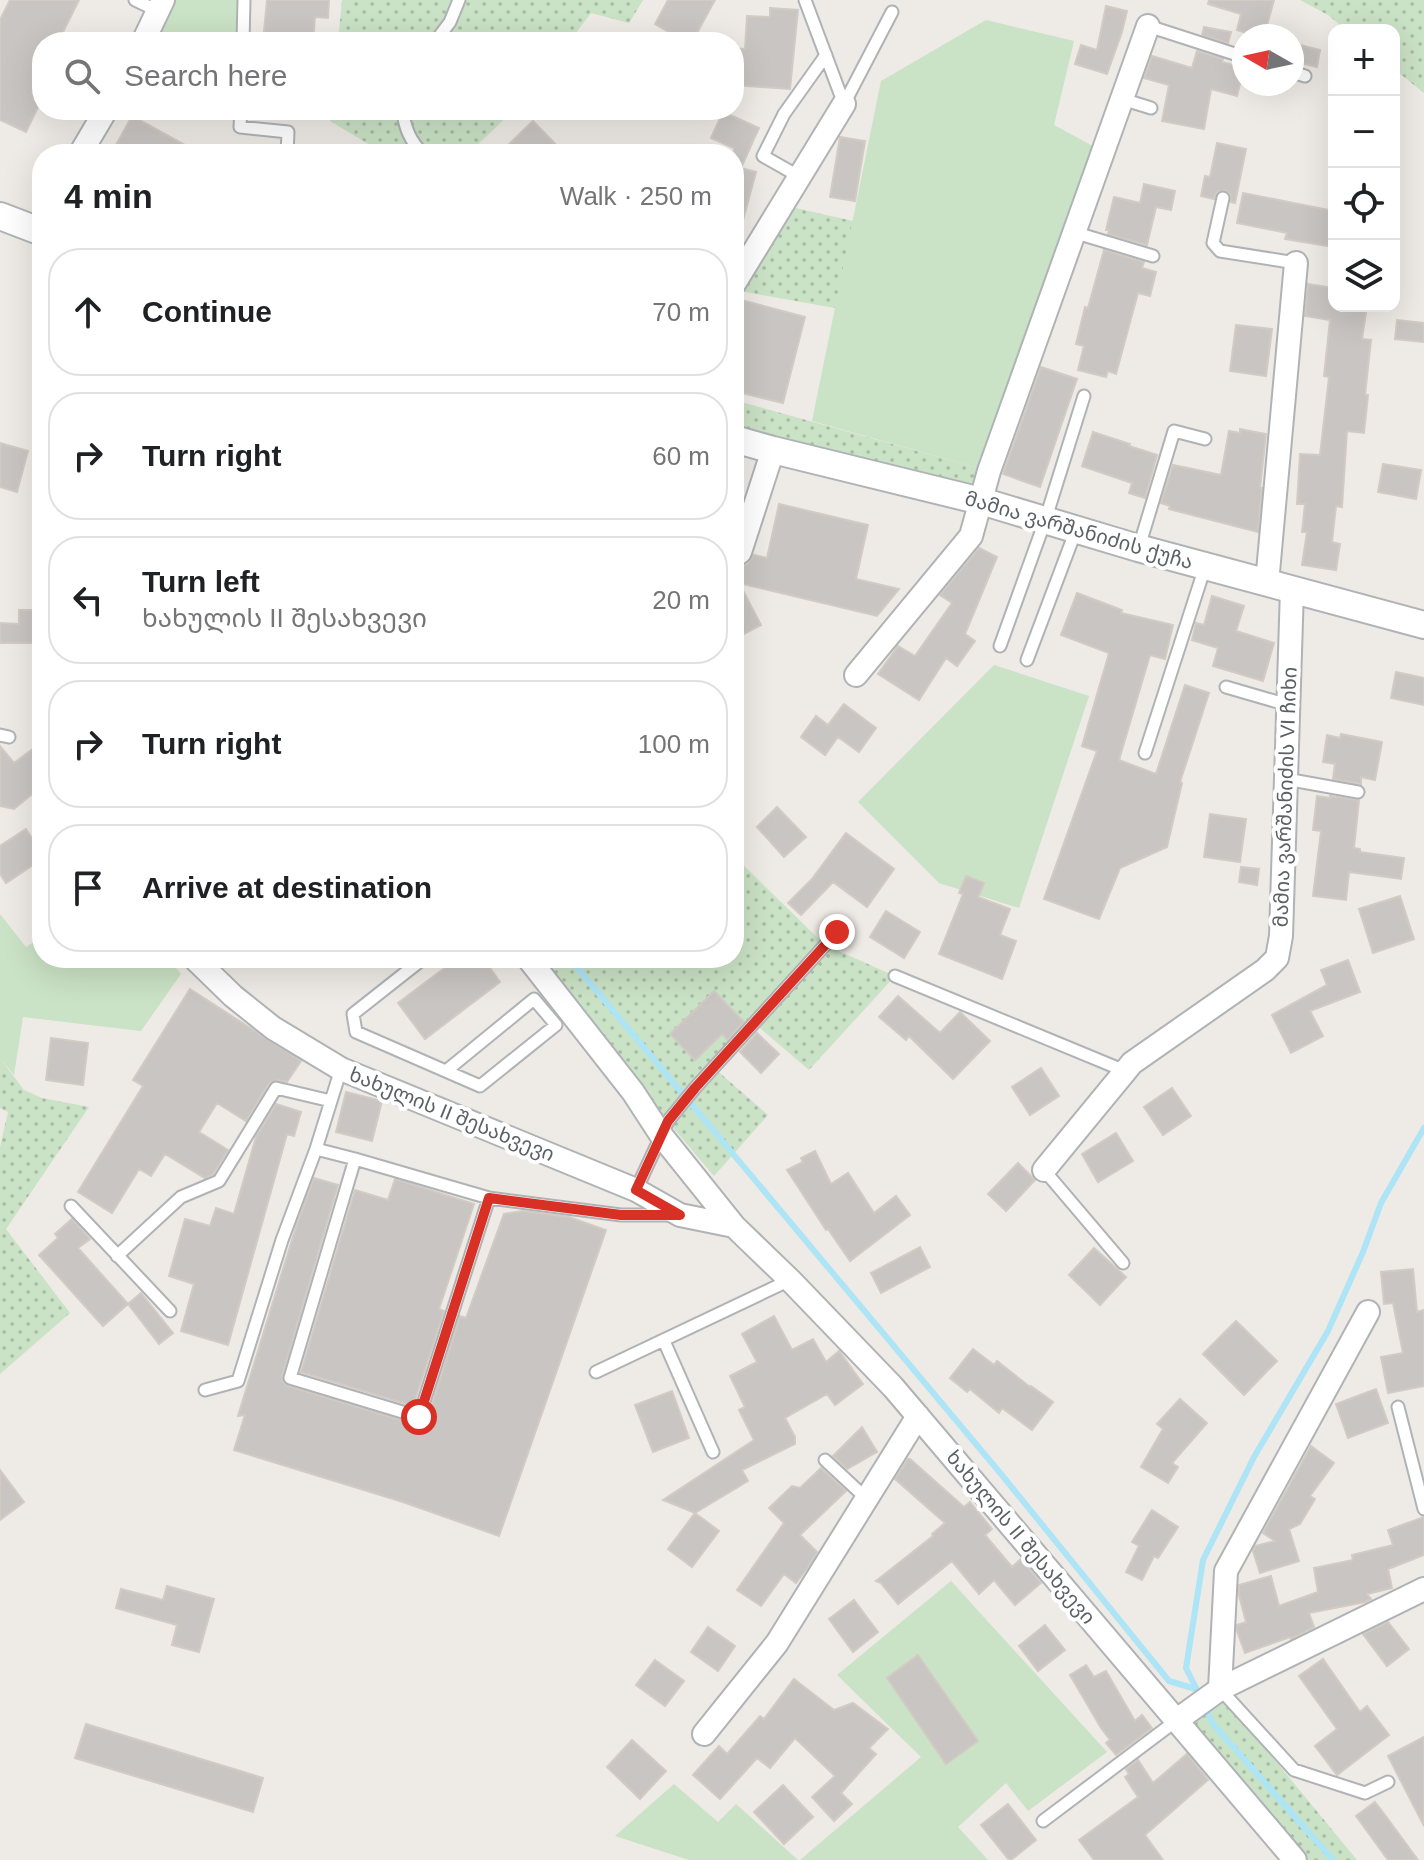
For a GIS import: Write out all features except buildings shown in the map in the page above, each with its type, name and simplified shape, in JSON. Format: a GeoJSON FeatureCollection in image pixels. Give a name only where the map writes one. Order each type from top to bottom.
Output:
{"type":"FeatureCollection","features":[{"type":"Feature","properties":{"kind":"street"},"geometry":{"type":"LineString","coordinates":[[148,32],[161,6]]}},
{"type":"Feature","properties":{"kind":"street"},"geometry":{"type":"LineString","coordinates":[[856,675],[971,536],[989,471],[1148,26]]}},
{"type":"Feature","properties":{"kind":"street"},"geometry":{"type":"LineString","coordinates":[[744,268],[844,104]]}},
{"type":"Feature","properties":{"kind":"street"},"geometry":{"type":"LineString","coordinates":[[86,144],[100,120]]}},
{"type":"Feature","properties":{"kind":"street"},"geometry":{"type":"LineString","coordinates":[[0,216],[32,223]]}},
{"type":"Feature","properties":{"kind":"street","name":"მამია ვარშანიძის VI ჩიხი"},"geometry":{"type":"LineString","coordinates":[[1044,1170],[1132,1063],[1265,970],[1277,958],[1281,936],[1288,705],[1279,586],[1296,263]]}},
{"type":"Feature","properties":{"kind":"street","name":"მამია ვარშანიძის ქუჩა"},"geometry":{"type":"LineString","coordinates":[[744,442],[981,501],[1205,567],[1424,625]]}},
{"type":"Feature","properties":{"kind":"street"},"geometry":{"type":"LineString","coordinates":[[744,540],[773,450]]}},
{"type":"Feature","properties":{"kind":"street","name":"ხახულის II შესახვევი"},"geometry":{"type":"LineString","coordinates":[[204,968],[273,1028],[341,1069],[636,1190],[680,1215],[734,1226]]}},
{"type":"Feature","properties":{"kind":"street","name":"ხახულის II შესახვევი"},"geometry":{"type":"LineString","coordinates":[[536,968],[633,1092],[661,1135],[734,1226],[893,1387],[1295,1860]]}},
{"type":"Feature","properties":{"kind":"street"},"geometry":{"type":"LineString","coordinates":[[1219,1690],[1226,1571],[1368,1312]]}},
{"type":"Feature","properties":{"kind":"street"},"geometry":{"type":"LineString","coordinates":[[704,1734],[777,1643],[918,1416]]}},
{"type":"Feature","properties":{"kind":"street"},"geometry":{"type":"LineString","coordinates":[[1177,1720],[1219,1690],[1424,1589]]}},
{"type":"Feature","properties":{"kind":"lane"},"geometry":{"type":"LineString","coordinates":[[135,0],[161,6]]}},
{"type":"Feature","properties":{"kind":"lane"},"geometry":{"type":"LineString","coordinates":[[243,32],[244,0]]}},
{"type":"Feature","properties":{"kind":"lane"},"geometry":{"type":"LineString","coordinates":[[442,32],[459,0]]}},
{"type":"Feature","properties":{"kind":"lane"},"geometry":{"type":"LineString","coordinates":[[805,0],[844,104]]}},
{"type":"Feature","properties":{"kind":"lane"},"geometry":{"type":"LineString","coordinates":[[844,104],[892,12]]}},
{"type":"Feature","properties":{"kind":"lane"},"geometry":{"type":"LineString","coordinates":[[1148,26],[1232,53]]}},
{"type":"Feature","properties":{"kind":"lane"},"geometry":{"type":"LineString","coordinates":[[800,177],[763,156],[784,114],[826,55]]}},
{"type":"Feature","properties":{"kind":"lane"},"geometry":{"type":"LineString","coordinates":[[1122,99],[1151,108]]}},
{"type":"Feature","properties":{"kind":"lane"},"geometry":{"type":"LineString","coordinates":[[240,120],[240,127],[288,132],[287,144]]}},
{"type":"Feature","properties":{"kind":"lane"},"geometry":{"type":"LineString","coordinates":[[404,120],[414,144]]}},
{"type":"Feature","properties":{"kind":"lane"},"geometry":{"type":"LineString","coordinates":[[1223,198],[1213,243],[1220,251],[1296,263]]}},
{"type":"Feature","properties":{"kind":"lane"},"geometry":{"type":"LineString","coordinates":[[1073,232],[1153,256]]}},
{"type":"Feature","properties":{"kind":"lane"},"geometry":{"type":"LineString","coordinates":[[1000,646],[1045,521],[1084,396]]}},
{"type":"Feature","properties":{"kind":"lane"},"geometry":{"type":"LineString","coordinates":[[1138,548],[1174,431],[1205,439]]}},
{"type":"Feature","properties":{"kind":"lane"},"geometry":{"type":"LineString","coordinates":[[1027,660],[1076,530]]}},
{"type":"Feature","properties":{"kind":"lane"},"geometry":{"type":"LineString","coordinates":[[1145,753],[1205,567]]}},
{"type":"Feature","properties":{"kind":"lane"},"geometry":{"type":"LineString","coordinates":[[1226,687],[1288,705]]}},
{"type":"Feature","properties":{"kind":"lane"},"geometry":{"type":"LineString","coordinates":[[1286,779],[1358,792]]}},
{"type":"Feature","properties":{"kind":"lane"},"geometry":{"type":"LineString","coordinates":[[636,1190],[668,1121],[837,932]]}},
{"type":"Feature","properties":{"kind":"lane"},"geometry":{"type":"LineString","coordinates":[[411,968],[353,1014],[356,1032],[480,1086],[556,1025],[534,999],[446,1071]]}},
{"type":"Feature","properties":{"kind":"lane"},"geometry":{"type":"LineString","coordinates":[[895,976],[1125,1071]]}},
{"type":"Feature","properties":{"kind":"lane"},"geometry":{"type":"LineString","coordinates":[[205,1390],[238,1381],[282,1240],[316,1149],[341,1069]]}},
{"type":"Feature","properties":{"kind":"lane"},"geometry":{"type":"LineString","coordinates":[[117,1256],[181,1197],[219,1181],[276,1088],[331,1101]]}},
{"type":"Feature","properties":{"kind":"lane"},"geometry":{"type":"LineString","coordinates":[[316,1149],[489,1198],[621,1215],[680,1215]]}},
{"type":"Feature","properties":{"kind":"lane"},"geometry":{"type":"LineString","coordinates":[[355,1159],[290,1378],[404,1413],[419,1417],[489,1198]]}},
{"type":"Feature","properties":{"kind":"lane","name":"მამია ვარშანიძის VI ჩიხი"},"geometry":{"type":"LineString","coordinates":[[1044,1170],[1123,1263]]}},
{"type":"Feature","properties":{"kind":"lane"},"geometry":{"type":"LineString","coordinates":[[71,1206],[170,1311]]}},
{"type":"Feature","properties":{"kind":"lane"},"geometry":{"type":"LineString","coordinates":[[596,1372],[790,1280]]}},
{"type":"Feature","properties":{"kind":"lane"},"geometry":{"type":"LineString","coordinates":[[664,1341],[713,1452]]}},
{"type":"Feature","properties":{"kind":"lane"},"geometry":{"type":"LineString","coordinates":[[1398,1407],[1424,1509]]}},
{"type":"Feature","properties":{"kind":"lane"},"geometry":{"type":"LineString","coordinates":[[825,1460],[867,1499]]}},
{"type":"Feature","properties":{"kind":"lane"},"geometry":{"type":"LineString","coordinates":[[1219,1690],[1294,1770],[1365,1793],[1388,1782]]}},
{"type":"Feature","properties":{"kind":"lane"},"geometry":{"type":"LineString","coordinates":[[1043,1821],[1177,1720]]}},
{"type":"Feature","properties":{"kind":"green space"},"geometry":{"type":"Polygon","coordinates":[[[163,0],[244,0],[243,32],[148,32],[163,0]]]}},
{"type":"Feature","properties":{"kind":"green space"},"geometry":{"type":"Polygon","coordinates":[[[342,0],[643,0],[629,23],[591,13],[577,32],[339,32],[342,0]]]}},
{"type":"Feature","properties":{"kind":"green space"},"geometry":{"type":"Polygon","coordinates":[[[1300,0],[1424,0],[1424,93],[1400,74],[1400,24],[1339,24],[1300,0]]]}},
{"type":"Feature","properties":{"kind":"green space"},"geometry":{"type":"Polygon","coordinates":[[[986,20],[1074,41],[1054,125],[1102,151],[989,471],[812,421],[881,81],[986,20]]]}},
{"type":"Feature","properties":{"kind":"green space"},"geometry":{"type":"Polygon","coordinates":[[[504,120],[478,144],[368,144],[330,121],[504,120]]]}},
{"type":"Feature","properties":{"kind":"green space"},"geometry":{"type":"Polygon","coordinates":[[[782,205],[853,221],[835,308],[744,292],[744,272],[782,205]]]}},
{"type":"Feature","properties":{"kind":"green space"},"geometry":{"type":"Polygon","coordinates":[[[744,403],[989,471],[981,501],[744,442],[744,403]]]}},
{"type":"Feature","properties":{"kind":"green space"},"geometry":{"type":"Polygon","coordinates":[[[994,665],[1089,696],[1019,908],[939,883],[858,802],[994,665]]]}},
{"type":"Feature","properties":{"kind":"green space"},"geometry":{"type":"Polygon","coordinates":[[[744,866],[825,945],[895,976],[809,1070],[754,1023],[714,1068],[768,1115],[714,1176],[537,968],[744,968],[744,866]]]}},
{"type":"Feature","properties":{"kind":"green space"},"geometry":{"type":"Polygon","coordinates":[[[0,914],[26,947],[32,943],[32,968],[176,968],[181,974],[141,1031],[23,1017],[14,1075],[0,1058],[0,914]]]}},
{"type":"Feature","properties":{"kind":"green space"},"geometry":{"type":"Polygon","coordinates":[[[0,1058],[24,1090],[42,1098],[89,1107],[6,1229],[70,1313],[0,1374],[0,1147],[8,1112],[0,1108],[0,1058]]]}},
{"type":"Feature","properties":{"kind":"green space"},"geometry":{"type":"Polygon","coordinates":[[[951,1581],[1107,1752],[1028,1811],[1006,1783],[958,1827],[988,1860],[800,1860],[921,1757],[837,1675],[951,1581]]]}},
{"type":"Feature","properties":{"kind":"green space"},"geometry":{"type":"Polygon","coordinates":[[[1218,1691],[1357,1860],[1295,1860],[1177,1720],[1218,1691]]]}},
{"type":"Feature","properties":{"kind":"green space"},"geometry":{"type":"Polygon","coordinates":[[[674,1784],[718,1822],[736,1804],[798,1860],[689,1860],[615,1836],[674,1784]]]}},
{"type":"Feature","properties":{"kind":"waterway"},"geometry":{"type":"LineString","coordinates":[[577,968],[1001,1474],[1169,1681],[1196,1689]]}},
{"type":"Feature","properties":{"kind":"waterway"},"geometry":{"type":"LineString","coordinates":[[1197,1690],[1186,1668],[1203,1560],[1254,1457],[1328,1331],[1381,1203],[1424,1128]]}},
{"type":"Feature","properties":{"kind":"waterway"},"geometry":{"type":"LineString","coordinates":[[1205,1708],[1213,1724],[1333,1860]]}},
{"type":"Feature","properties":{"kind":"route"},"geometry":{"type":"LineString","coordinates":[[419,1417],[489,1198],[621,1215],[680,1215],[636,1190],[668,1121],[837,932]]}}]}
